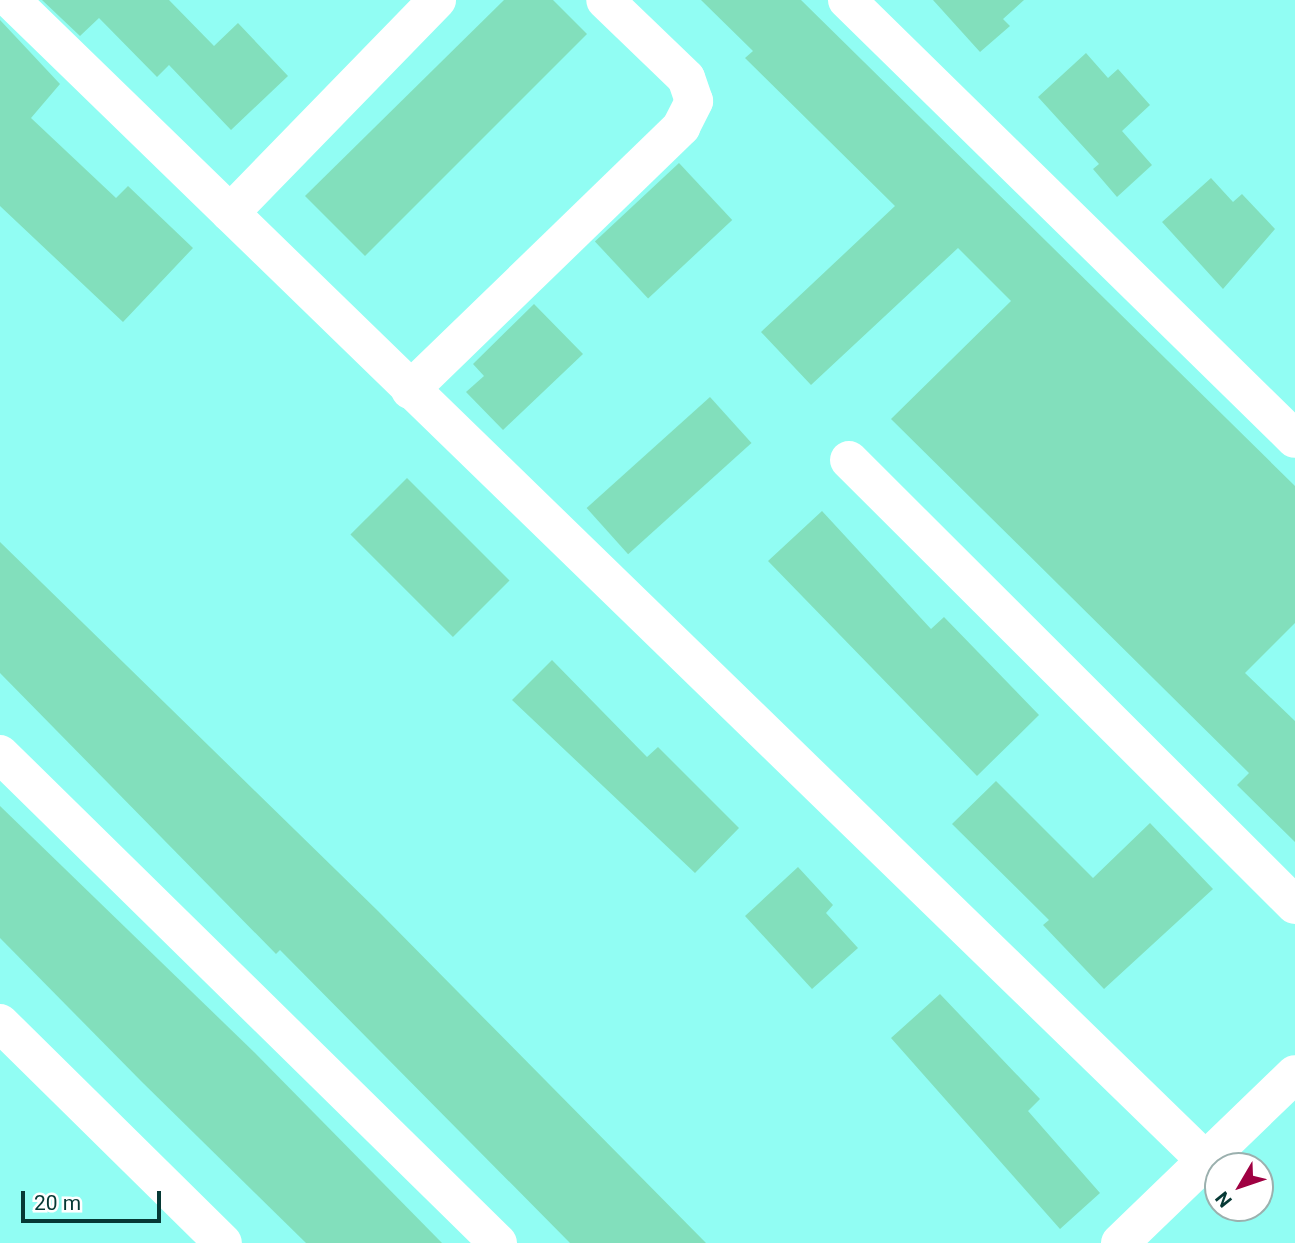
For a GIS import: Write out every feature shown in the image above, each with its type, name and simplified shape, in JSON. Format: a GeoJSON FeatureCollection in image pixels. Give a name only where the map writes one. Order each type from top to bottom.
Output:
{"type":"FeatureCollection","features":[{"type":"Feature","properties":{"kind":"street"},"geometry":{"type":"LineString","coordinates":[[11,0],[1204,1158],[1120,1243]]}},
{"type":"Feature","properties":{"kind":"street"},"geometry":{"type":"LineString","coordinates":[[230,213],[437,0]]}},
{"type":"Feature","properties":{"kind":"street"},"geometry":{"type":"LineString","coordinates":[[410,390],[681,127],[694,101],[686,79],[605,0]]}},
{"type":"Feature","properties":{"kind":"street"},"geometry":{"type":"LineString","coordinates":[[848,0],[1295,439]]}},
{"type":"Feature","properties":{"kind":"street"},"geometry":{"type":"LineString","coordinates":[[849,460],[1295,905]]}},
{"type":"Feature","properties":{"kind":"street"},"geometry":{"type":"LineString","coordinates":[[0,754],[498,1243]]}},
{"type":"Feature","properties":{"kind":"street"},"geometry":{"type":"LineString","coordinates":[[0,1023],[223,1243]]}},
{"type":"Feature","properties":{"kind":"street"},"geometry":{"type":"LineString","coordinates":[[1210,1152],[1295,1073]]}},
{"type":"Feature","properties":{"kind":"building"},"geometry":{"type":"Polygon","coordinates":[[[42,0],[169,0],[214,46],[238,23],[288,76],[231,130],[169,65],[157,77],[99,18],[80,36],[42,0]]]}},
{"type":"Feature","properties":{"kind":"building"},"geometry":{"type":"Polygon","coordinates":[[[504,0],[553,0],[587,34],[365,256],[305,196],[504,0]]]}},
{"type":"Feature","properties":{"kind":"building"},"geometry":{"type":"Polygon","coordinates":[[[701,0],[801,0],[1295,486],[1295,623],[1245,673],[1295,721],[1295,842],[1237,785],[1249,773],[891,419],[1011,301],[958,248],[811,385],[761,332],[895,206],[745,58],[753,51],[701,0]]]}},
{"type":"Feature","properties":{"kind":"building"},"geometry":{"type":"Polygon","coordinates":[[[933,0],[1024,0],[1003,19],[1010,26],[980,52],[933,0]]]}},
{"type":"Feature","properties":{"kind":"building"},"geometry":{"type":"Polygon","coordinates":[[[0,20],[60,84],[31,118],[116,198],[128,186],[193,248],[123,322],[0,206],[0,20]]]}},
{"type":"Feature","properties":{"kind":"building"},"geometry":{"type":"Polygon","coordinates":[[[1086,53],[1108,78],[1118,69],[1150,105],[1122,131],[1152,165],[1117,197],[1093,169],[1099,164],[1038,97],[1086,53]]]}},
{"type":"Feature","properties":{"kind":"building"},"geometry":{"type":"Polygon","coordinates":[[[679,163],[732,220],[648,298],[595,241],[679,163]]]}},
{"type":"Feature","properties":{"kind":"building"},"geometry":{"type":"Polygon","coordinates":[[[1211,178],[1233,202],[1242,194],[1275,229],[1223,289],[1162,222],[1211,178]]]}},
{"type":"Feature","properties":{"kind":"building"},"geometry":{"type":"Polygon","coordinates":[[[534,304],[583,354],[503,430],[466,392],[484,376],[473,364],[534,304]]]}},
{"type":"Feature","properties":{"kind":"building"},"geometry":{"type":"Polygon","coordinates":[[[710,397],[751,443],[628,554],[587,508],[710,397]]]}},
{"type":"Feature","properties":{"kind":"building"},"geometry":{"type":"Polygon","coordinates":[[[407,478],[510,581],[453,637],[350,535],[407,478]]]}},
{"type":"Feature","properties":{"kind":"building"},"geometry":{"type":"Polygon","coordinates":[[[822,511],[931,629],[944,617],[1039,715],[977,776],[768,561],[822,511]]]}},
{"type":"Feature","properties":{"kind":"building"},"geometry":{"type":"Polygon","coordinates":[[[0,542],[378,911],[706,1243],[570,1243],[280,950],[276,954],[0,673],[0,542]]]}},
{"type":"Feature","properties":{"kind":"building"},"geometry":{"type":"Polygon","coordinates":[[[552,660],[647,757],[658,747],[739,828],[695,873],[512,700],[552,660]]]}},
{"type":"Feature","properties":{"kind":"building"},"geometry":{"type":"Polygon","coordinates":[[[996,781],[1093,878],[1150,823],[1213,889],[1104,989],[1043,925],[1049,920],[952,824],[996,781]]]}},
{"type":"Feature","properties":{"kind":"building"},"geometry":{"type":"Polygon","coordinates":[[[0,806],[255,1053],[442,1243],[306,1243],[142,1082],[0,938],[0,806]]]}},
{"type":"Feature","properties":{"kind":"building"},"geometry":{"type":"Polygon","coordinates":[[[798,867],[833,905],[826,913],[858,948],[812,989],[745,916],[798,867]]]}},
{"type":"Feature","properties":{"kind":"building"},"geometry":{"type":"Polygon","coordinates":[[[940,994],[1040,1099],[1028,1111],[1100,1193],[1060,1229],[891,1038],[940,994]]]}}]}
